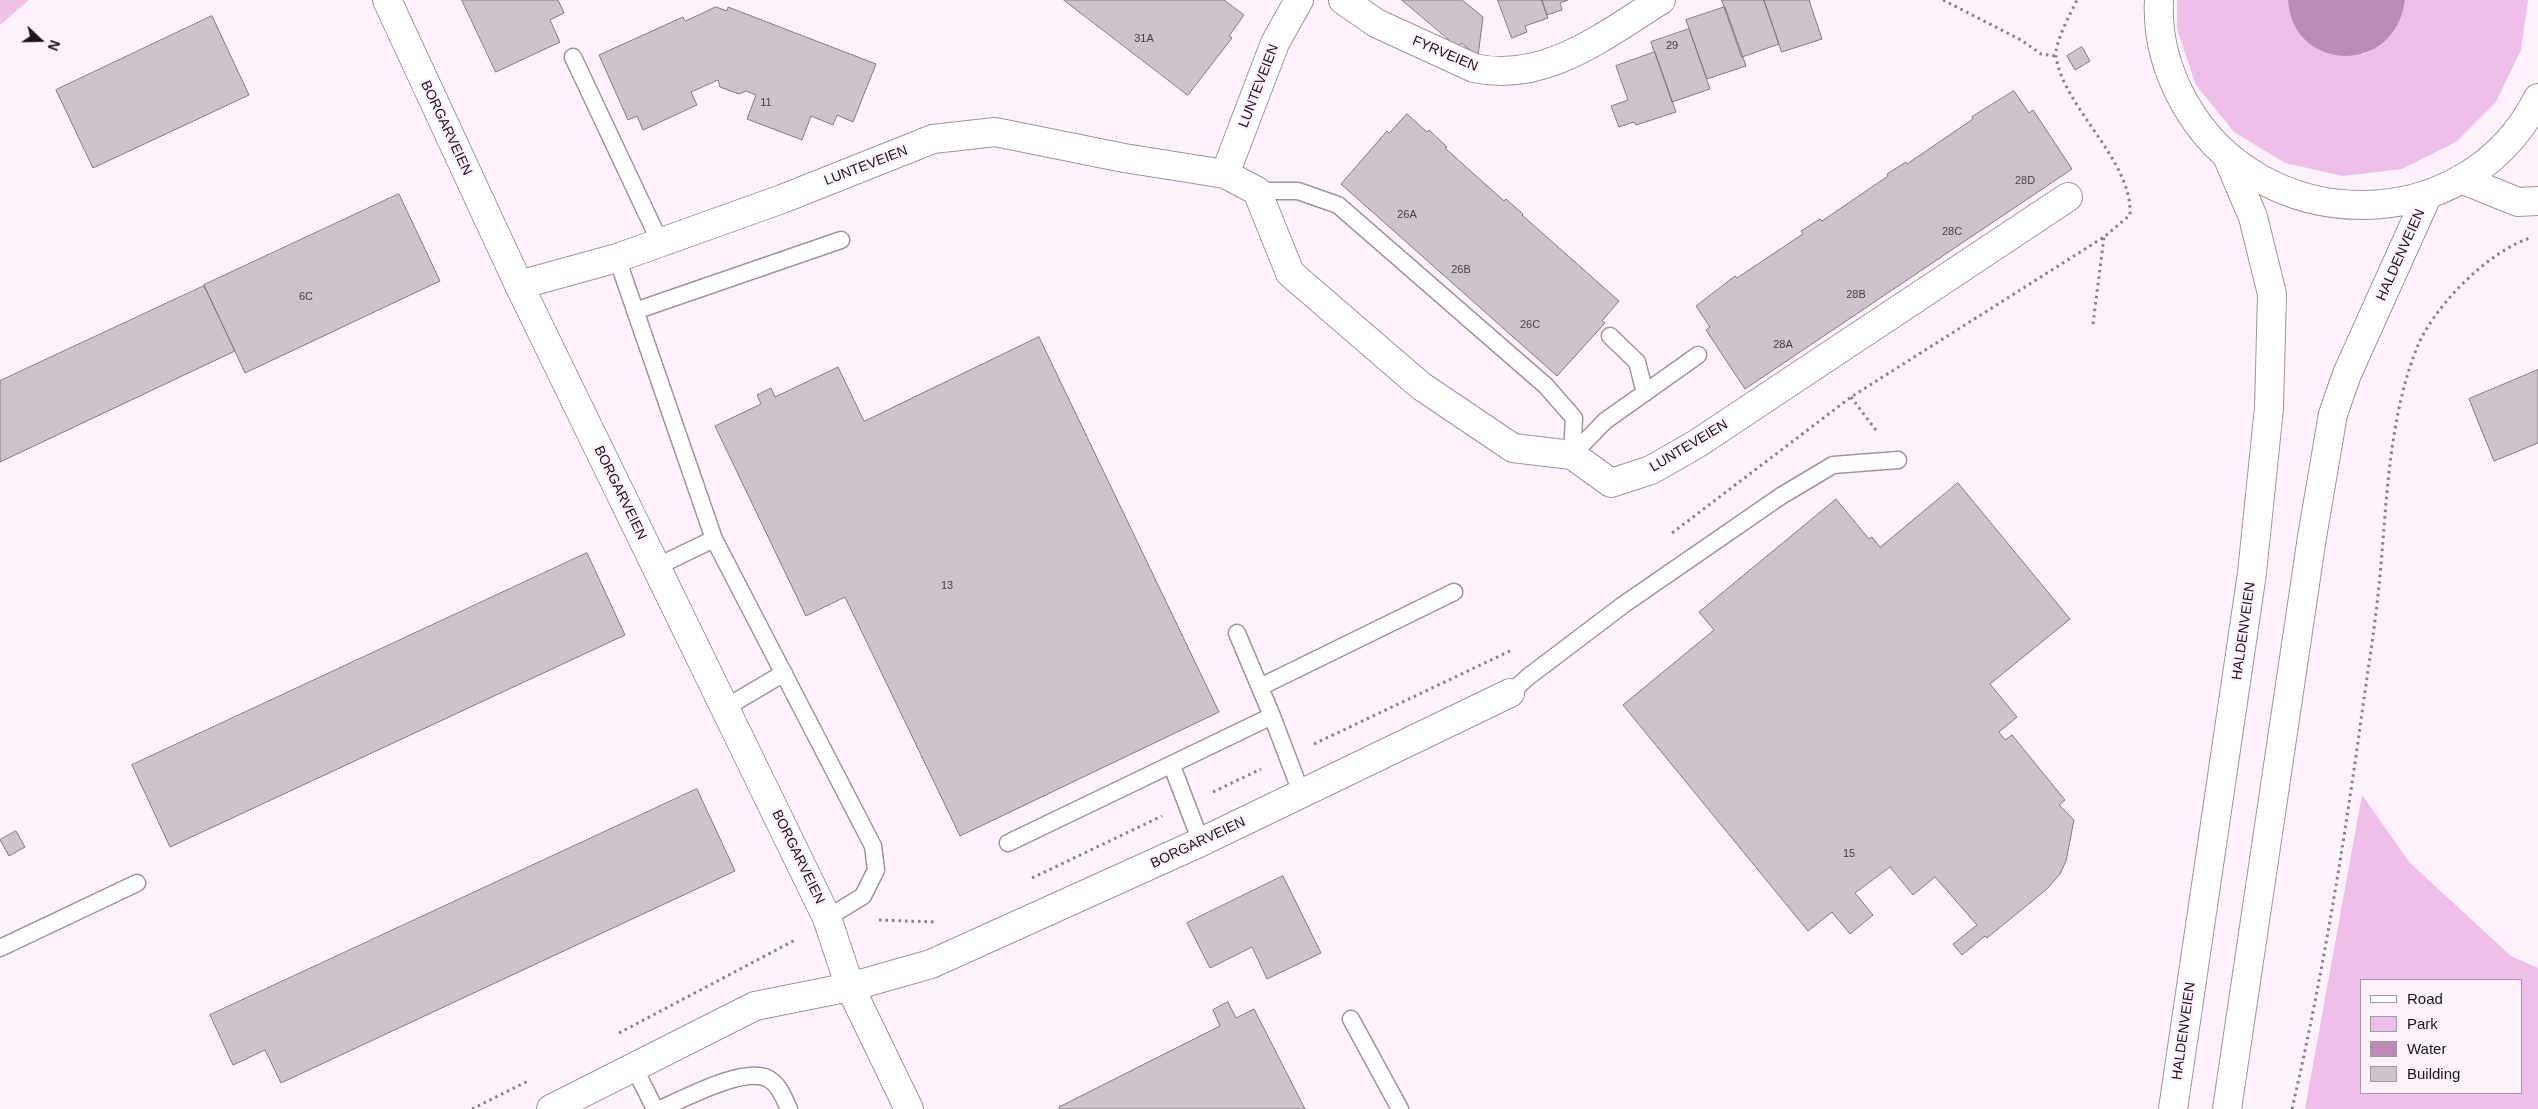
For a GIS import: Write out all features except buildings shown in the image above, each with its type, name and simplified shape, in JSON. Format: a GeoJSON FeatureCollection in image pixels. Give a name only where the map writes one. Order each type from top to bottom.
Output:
{"type":"FeatureCollection","features":[{"type":"Feature","properties":{"kind":"main road","name":"BORGARVEIEN"},"geometry":{"type":"LineString","coordinates":[[387,0],[519,285],[828,918],[850,987],[908,1109]]}},
{"type":"Feature","properties":{"kind":"main road","name":"LUNTEVEIEN"},"geometry":{"type":"LineString","coordinates":[[1225,174],[1275,43],[1299,0]]}},
{"type":"Feature","properties":{"kind":"main road","name":"FYRVEIEN"},"geometry":{"type":"LineString","coordinates":[[1343,0],[1376,23],[1466,64],[1488,71],[1514,72],[1551,63],[1587,46],[1661,0]]}},
{"type":"Feature","properties":{"kind":"main road"},"geometry":{"type":"LineString","coordinates":[[2159,0],[2161,36],[2167,63],[2177,89],[2191,114],[2208,136],[2227,156],[2248,173],[2272,186],[2323,203],[2376,206],[2428,194],[2461,179],[2483,165],[2502,148],[2537,106]]}},
{"type":"Feature","properties":{"kind":"main road","name":"LUNTEVEIEN"},"geometry":{"type":"LineString","coordinates":[[519,285],[617,258],[782,199],[933,139],[995,132],[1124,158],[1225,174],[1258,191],[1290,273],[1421,386],[1513,448],[1572,455],[1612,483],[1651,470],[1698,443],[2068,197]]}},
{"type":"Feature","properties":{"kind":"main road","name":"HALDENVEIEN"},"geometry":{"type":"LineString","coordinates":[[2173,1109],[2252,572],[2269,408],[2272,294],[2253,217],[2227,156]]}},
{"type":"Feature","properties":{"kind":"main road"},"geometry":{"type":"LineString","coordinates":[[2461,179],[2518,202],[2538,201]]}},
{"type":"Feature","properties":{"kind":"main road","name":"HALDENVEIEN"},"geometry":{"type":"LineString","coordinates":[[2228,1109],[2312,537],[2334,414],[2347,374],[2428,194]]}},
{"type":"Feature","properties":{"kind":"main road","name":"BORGARVEIEN"},"geometry":{"type":"LineString","coordinates":[[551,1109],[755,1006],[850,987],[930,964],[1201,842],[1510,693]]}},
{"type":"Feature","properties":{"kind":"lane"},"geometry":{"type":"LineString","coordinates":[[573,57],[660,242]]}},
{"type":"Feature","properties":{"kind":"lane"},"geometry":{"type":"LineString","coordinates":[[1258,191],[1298,191],[1338,205],[1546,386],[1574,418],[1572,455]]}},
{"type":"Feature","properties":{"kind":"lane"},"geometry":{"type":"LineString","coordinates":[[635,311],[841,240]]}},
{"type":"Feature","properties":{"kind":"lane"},"geometry":{"type":"LineString","coordinates":[[617,258],[714,539],[873,846],[876,870],[863,896],[828,918]]}},
{"type":"Feature","properties":{"kind":"lane"},"geometry":{"type":"LineString","coordinates":[[1610,336],[1637,362],[1645,393]]}},
{"type":"Feature","properties":{"kind":"lane"},"geometry":{"type":"LineString","coordinates":[[1572,455],[1605,421],[1698,355]]}},
{"type":"Feature","properties":{"kind":"lane"},"geometry":{"type":"LineString","coordinates":[[1510,693],[1528,676],[1623,604],[1782,496],[1833,465],[1898,460]]}},
{"type":"Feature","properties":{"kind":"lane"},"geometry":{"type":"LineString","coordinates":[[656,567],[714,539]]}},
{"type":"Feature","properties":{"kind":"lane"},"geometry":{"type":"LineString","coordinates":[[1260,687],[1454,592]]}},
{"type":"Feature","properties":{"kind":"lane"},"geometry":{"type":"LineString","coordinates":[[1237,633],[1302,794]]}},
{"type":"Feature","properties":{"kind":"lane"},"geometry":{"type":"LineString","coordinates":[[725,708],[784,673]]}},
{"type":"Feature","properties":{"kind":"lane"},"geometry":{"type":"LineString","coordinates":[[1008,843],[1172,766],[1272,716]]}},
{"type":"Feature","properties":{"kind":"lane"},"geometry":{"type":"LineString","coordinates":[[1172,766],[1201,842]]}},
{"type":"Feature","properties":{"kind":"lane"},"geometry":{"type":"LineString","coordinates":[[0,948],[137,883]]}},
{"type":"Feature","properties":{"kind":"lane"},"geometry":{"type":"LineString","coordinates":[[1352,1019],[1400,1109]]}},
{"type":"Feature","properties":{"kind":"lane"},"geometry":{"type":"LineString","coordinates":[[634,1067],[655,1109]]}},
{"type":"Feature","properties":{"kind":"lane"},"geometry":{"type":"LineString","coordinates":[[660,1109],[735,1077],[750,1077],[766,1078],[779,1088],[790,1109]]}},
{"type":"Feature","properties":{"kind":"path"},"geometry":{"type":"LineString","coordinates":[[1943,0],[2021,40],[2041,54],[2056,56]]}},
{"type":"Feature","properties":{"kind":"path"},"geometry":{"type":"LineString","coordinates":[[1669,535],[1851,398],[2104,236],[2130,215],[2130,202],[2111,157],[2069,90],[2056,56],[2063,29],[2077,0]]}},
{"type":"Feature","properties":{"kind":"path"},"geometry":{"type":"LineString","coordinates":[[2292,1109],[2337,890],[2378,596],[2395,427],[2410,367],[2416,348],[2431,322],[2463,285],[2492,258],[2520,241],[2538,235]]}},
{"type":"Feature","properties":{"kind":"path"},"geometry":{"type":"LineString","coordinates":[[2093,324],[2104,236]]}},
{"type":"Feature","properties":{"kind":"path"},"geometry":{"type":"LineString","coordinates":[[1851,398],[1898,460]]}},
{"type":"Feature","properties":{"kind":"path"},"geometry":{"type":"LineString","coordinates":[[1026,880],[1514,648]]}},
{"type":"Feature","properties":{"kind":"path"},"geometry":{"type":"LineString","coordinates":[[617,1034],[794,941],[828,918],[937,922],[946,918]]}},
{"type":"Feature","properties":{"kind":"path"},"geometry":{"type":"LineString","coordinates":[[472,1109],[538,1075]]}},
{"type":"Feature","properties":{"kind":"green space"},"geometry":{"type":"Polygon","coordinates":[[[0,0],[29,0],[0,25],[0,0]]]}},
{"type":"Feature","properties":{"kind":"green space"},"geometry":{"type":"Polygon","coordinates":[[[2177,0],[2288,0],[2289,10],[2362,55],[2379,45],[2392,34],[2400,19],[2405,0],[2528,0],[2521,50],[2496,102],[2456,142],[2402,169],[2343,176],[2285,163],[2234,132],[2196,85],[2177,29],[2177,0]]]}},
{"type":"Feature","properties":{"kind":"green space"},"geometry":{"type":"Polygon","coordinates":[[[2362,795],[2410,863],[2511,956],[2538,968],[2538,1109],[2305,1109],[2362,795]]]}},
{"type":"Feature","properties":{"kind":"water"},"geometry":{"type":"Polygon","coordinates":[[[2288,0],[2405,0],[2397,25],[2383,43],[2365,53],[2344,56],[2324,52],[2307,41],[2294,24],[2288,0]]]}}]}
